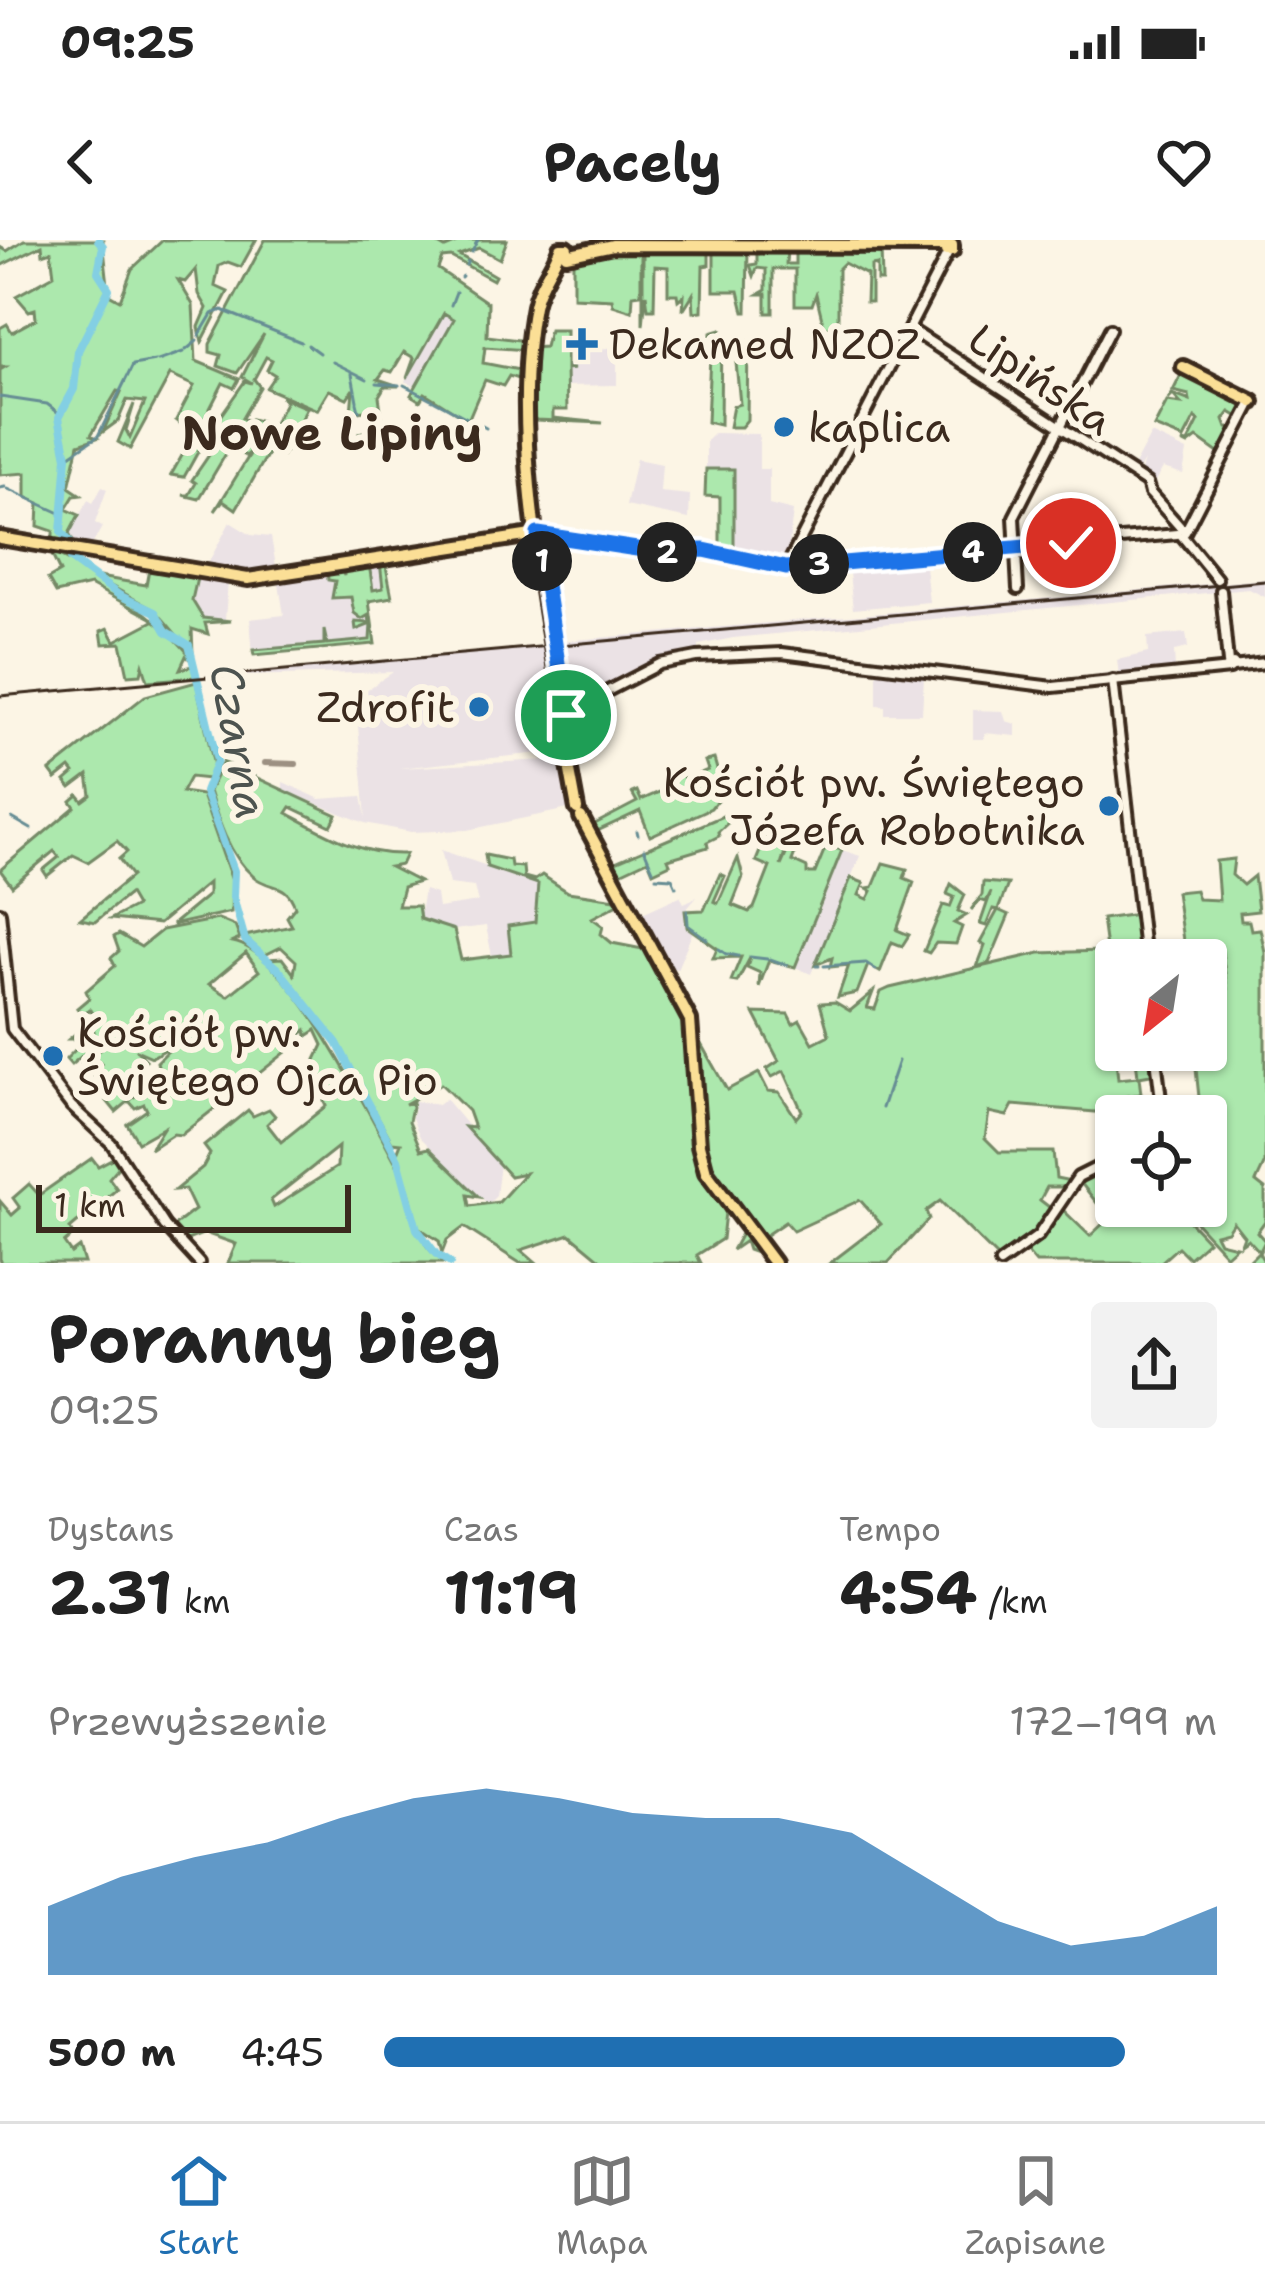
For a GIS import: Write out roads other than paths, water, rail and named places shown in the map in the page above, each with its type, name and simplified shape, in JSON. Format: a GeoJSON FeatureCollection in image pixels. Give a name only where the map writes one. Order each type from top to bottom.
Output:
{"type":"FeatureCollection","features":[{"type":"Feature","properties":{"kind":"main road"},"geometry":{"type":"LineString","coordinates":[[774,1263],[701,1159],[694,1035],[581,812],[571,780],[528,477],[526,374],[535,300],[565,250],[644,244],[950,246]]}},
{"type":"Feature","properties":{"kind":"main road"},"geometry":{"type":"LineString","coordinates":[[1184,367],[1256,407]]}},
{"type":"Feature","properties":{"kind":"main road"},"geometry":{"type":"LineString","coordinates":[[0,538],[253,579],[538,534]]}},
{"type":"Feature","properties":{"kind":"street"},"geometry":{"type":"LineString","coordinates":[[790,563],[950,246]]}},
{"type":"Feature","properties":{"kind":"street","name":"Lipińska"},"geometry":{"type":"LineString","coordinates":[[910,329],[1145,486],[1218,582],[1228,665]]}},
{"type":"Feature","properties":{"kind":"street"},"geometry":{"type":"LineString","coordinates":[[1018,590],[1015,514],[1110,329]]}},
{"type":"Feature","properties":{"kind":"street"},"geometry":{"type":"LineString","coordinates":[[538,534],[790,563],[911,558],[1181,532],[1192,522],[1256,407]]}},
{"type":"Feature","properties":{"kind":"street"},"geometry":{"type":"LineString","coordinates":[[561,712],[677,659],[774,653],[1053,687],[1265,663]]}},
{"type":"Feature","properties":{"kind":"street"},"geometry":{"type":"LineString","coordinates":[[1113,680],[1142,939]]}},
{"type":"Feature","properties":{"kind":"street"},"geometry":{"type":"LineString","coordinates":[[0,912],[10,1028],[71,1106],[111,1143],[165,1226],[199,1263]]}},
{"type":"Feature","properties":{"kind":"street"},"geometry":{"type":"LineString","coordinates":[[1000,1263],[1038,1236],[1078,1178],[1095,1169]]}},
{"type":"Feature","properties":{"kind":"waterway","name":"Czarna"},"geometry":{"type":"LineString","coordinates":[[98,240],[103,246],[98,272],[109,289],[78,351],[74,389],[59,417],[67,457],[61,532],[70,542],[70,559],[119,595],[155,612],[166,631],[189,645],[217,761],[205,792],[234,871],[233,897],[245,940],[280,971],[337,1043],[398,1159],[417,1229],[436,1254],[450,1263]]}},
{"type":"Feature","properties":{"kind":"waterway"},"geometry":{"type":"LineString","coordinates":[[475,245],[478,240]]}},
{"type":"Feature","properties":{"kind":"waterway"},"geometry":{"type":"LineString","coordinates":[[472,252],[474,248]]}},
{"type":"Feature","properties":{"kind":"waterway"},"geometry":{"type":"LineString","coordinates":[[466,265],[468,261]]}},
{"type":"Feature","properties":{"kind":"waterway"},"geometry":{"type":"LineString","coordinates":[[451,305],[456,292]]}},
{"type":"Feature","properties":{"kind":"waterway"},"geometry":{"type":"LineString","coordinates":[[199,336],[212,314],[223,310]]}},
{"type":"Feature","properties":{"kind":"waterway"},"geometry":{"type":"LineString","coordinates":[[224,311],[301,342]]}},
{"type":"Feature","properties":{"kind":"waterway"},"geometry":{"type":"LineString","coordinates":[[186,350],[197,341]]}},
{"type":"Feature","properties":{"kind":"waterway"},"geometry":{"type":"LineString","coordinates":[[308,345],[319,353]]}},
{"type":"Feature","properties":{"kind":"waterway"},"geometry":{"type":"LineString","coordinates":[[158,361],[183,352]]}},
{"type":"Feature","properties":{"kind":"waterway"},"geometry":{"type":"LineString","coordinates":[[67,457],[98,436],[133,365],[155,361]]}},
{"type":"Feature","properties":{"kind":"waterway"},"geometry":{"type":"LineString","coordinates":[[333,362],[367,379]]}},
{"type":"Feature","properties":{"kind":"waterway"},"geometry":{"type":"LineString","coordinates":[[352,374],[357,401]]}},
{"type":"Feature","properties":{"kind":"waterway"},"geometry":{"type":"LineString","coordinates":[[377,383],[399,385]]}},
{"type":"Feature","properties":{"kind":"waterway"},"geometry":{"type":"LineString","coordinates":[[404,385],[433,400]]}},
{"type":"Feature","properties":{"kind":"waterway"},"geometry":{"type":"LineString","coordinates":[[0,397],[47,404],[60,414]]}},
{"type":"Feature","properties":{"kind":"waterway"},"geometry":{"type":"LineString","coordinates":[[435,401],[486,428]]}},
{"type":"Feature","properties":{"kind":"waterway"},"geometry":{"type":"LineString","coordinates":[[357,403],[359,411]]}},
{"type":"Feature","properties":{"kind":"waterway"},"geometry":{"type":"LineString","coordinates":[[0,488],[5,487]]}},
{"type":"Feature","properties":{"kind":"waterway"},"geometry":{"type":"LineString","coordinates":[[8,489],[58,512]]}},
{"type":"Feature","properties":{"kind":"waterway"},"geometry":{"type":"LineString","coordinates":[[12,818],[31,829]]}},
{"type":"Feature","properties":{"kind":"waterway"},"geometry":{"type":"LineString","coordinates":[[637,831],[638,835]]}},
{"type":"Feature","properties":{"kind":"waterway"},"geometry":{"type":"LineString","coordinates":[[644,849],[653,870]]}},
{"type":"Feature","properties":{"kind":"waterway"},"geometry":{"type":"LineString","coordinates":[[656,877],[672,878],[676,887]]}},
{"type":"Feature","properties":{"kind":"waterway"},"geometry":{"type":"LineString","coordinates":[[687,911],[688,924]]}},
{"type":"Feature","properties":{"kind":"waterway"},"geometry":{"type":"LineString","coordinates":[[689,926],[707,939]]}},
{"type":"Feature","properties":{"kind":"waterway"},"geometry":{"type":"LineString","coordinates":[[719,949],[726,954]]}},
{"type":"Feature","properties":{"kind":"waterway"},"geometry":{"type":"LineString","coordinates":[[728,954],[738,956]]}},
{"type":"Feature","properties":{"kind":"waterway"},"geometry":{"type":"LineString","coordinates":[[750,957],[767,959]]}},
{"type":"Feature","properties":{"kind":"waterway"},"geometry":{"type":"LineString","coordinates":[[770,959],[787,965]]}},
{"type":"Feature","properties":{"kind":"waterway"},"geometry":{"type":"LineString","coordinates":[[824,966],[866,963],[876,970]]}},
{"type":"Feature","properties":{"kind":"waterway"},"geometry":{"type":"LineString","coordinates":[[882,1108],[898,1061]]}},
{"type":"Feature","properties":{"kind":"railway"},"geometry":{"type":"LineString","coordinates":[[0,696],[1265,581]]}},
{"type":"Feature","properties":{"kind":"place","name":"Dekamed NZOZ"},"geometry":{"type":"Point","coordinates":[582,344]}},
{"type":"Feature","properties":{"kind":"place","name":"kaplica"},"geometry":{"type":"Point","coordinates":[784,427]}},
{"type":"Feature","properties":{"kind":"place","name":"Zdrofit"},"geometry":{"type":"Point","coordinates":[479,707]}},
{"type":"Feature","properties":{"kind":"place","name":"Kościół pw. Świętego Józefa Robotnika"},"geometry":{"type":"Point","coordinates":[1109,806]}},
{"type":"Feature","properties":{"kind":"place","name":"Kościół pw. Świętego Ojca Pio"},"geometry":{"type":"Point","coordinates":[53,1056]}},
{"type":"Feature","properties":{"kind":"district","name":"Nowe Lipiny"},"geometry":{"type":"Point","coordinates":[332,433]}}]}
